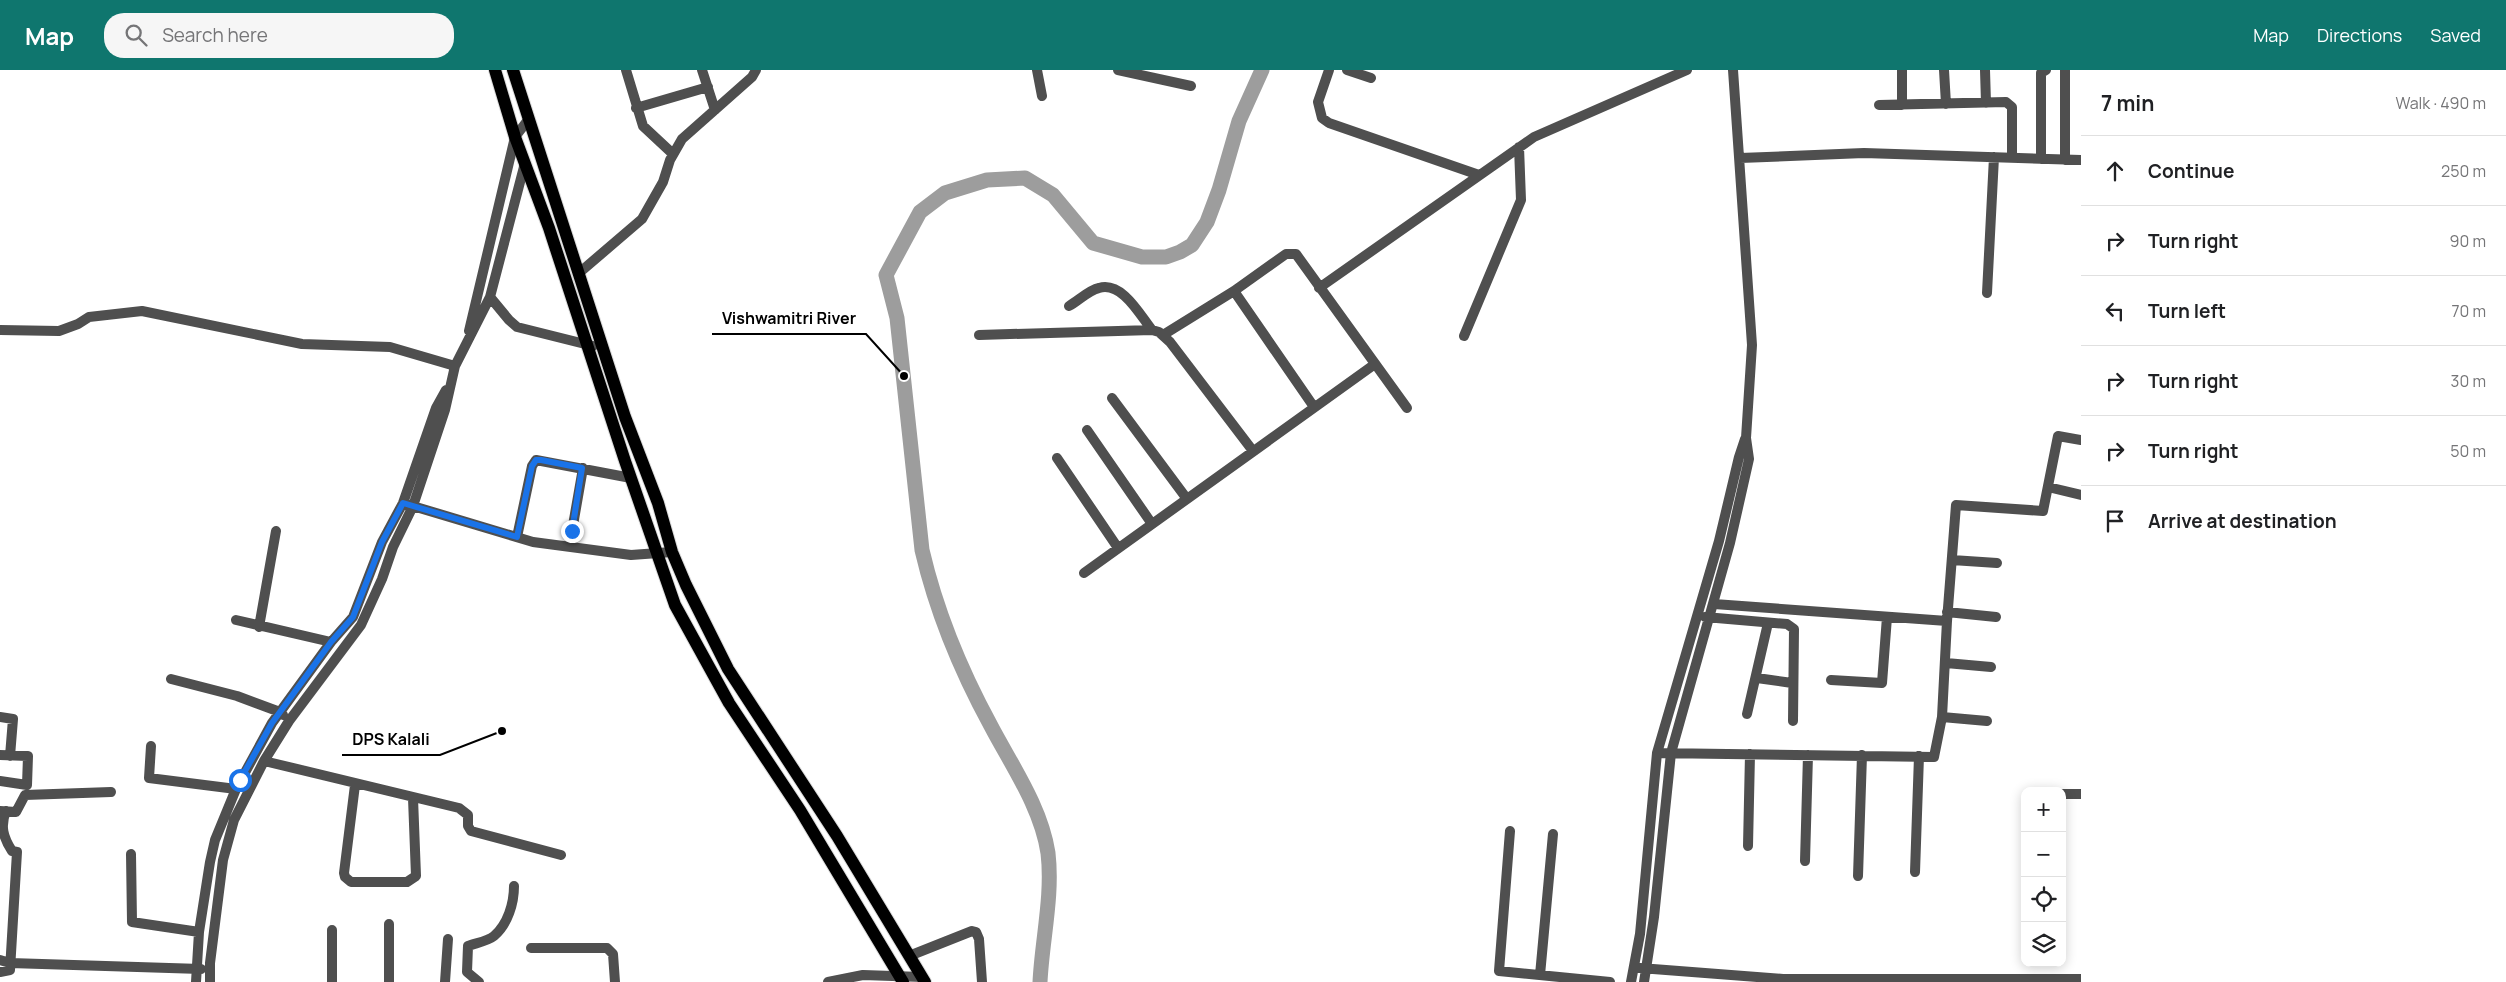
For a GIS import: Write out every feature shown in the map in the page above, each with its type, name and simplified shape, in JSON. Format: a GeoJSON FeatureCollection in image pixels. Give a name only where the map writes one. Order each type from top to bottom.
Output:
{"type":"FeatureCollection","features":[{"type":"Feature","properties":{"kind":"main road"},"geometry":{"type":"LineString","coordinates":[[495,70],[515,137],[588,345],[630,478],[675,605],[729,703],[800,810],[901,979]]}},
{"type":"Feature","properties":{"kind":"main road"},"geometry":{"type":"LineString","coordinates":[[513,70],[625,417],[658,503],[672,552],[728,669],[837,836],[924,979]]}},
{"type":"Feature","properties":{"kind":"street"},"geometry":{"type":"LineString","coordinates":[[626,70],[643,126],[674,154]]}},
{"type":"Feature","properties":{"kind":"street"},"geometry":{"type":"LineString","coordinates":[[702,70],[714,110]]}},
{"type":"Feature","properties":{"kind":"street"},"geometry":{"type":"LineString","coordinates":[[579,273],[642,219],[663,182],[682,139],[752,77],[756,70]]}},
{"type":"Feature","properties":{"kind":"street"},"geometry":{"type":"LineString","coordinates":[[1037,70],[1042,96]]}},
{"type":"Feature","properties":{"kind":"street"},"geometry":{"type":"LineString","coordinates":[[1118,70],[1191,86]]}},
{"type":"Feature","properties":{"kind":"street"},"geometry":{"type":"LineString","coordinates":[[1328,70],[1318,102],[1322,118],[1329,123],[1480,175]]}},
{"type":"Feature","properties":{"kind":"street"},"geometry":{"type":"LineString","coordinates":[[1347,70],[1371,78]]}},
{"type":"Feature","properties":{"kind":"street"},"geometry":{"type":"LineString","coordinates":[[1319,288],[1520,147],[1556,126],[1687,70]]}},
{"type":"Feature","properties":{"kind":"street"},"geometry":{"type":"LineString","coordinates":[[1644,982],[1654,917],[1671,753],[1714,604],[1749,459],[1746,438],[1752,345],[1733,70]]}},
{"type":"Feature","properties":{"kind":"street"},"geometry":{"type":"LineString","coordinates":[[1902,70],[1902,105]]}},
{"type":"Feature","properties":{"kind":"street"},"geometry":{"type":"LineString","coordinates":[[1944,70],[1946,104]]}},
{"type":"Feature","properties":{"kind":"street"},"geometry":{"type":"LineString","coordinates":[[1985,70],[1986,103]]}},
{"type":"Feature","properties":{"kind":"street"},"geometry":{"type":"LineString","coordinates":[[2041,159],[2041,72],[2046,70]]}},
{"type":"Feature","properties":{"kind":"street"},"geometry":{"type":"LineString","coordinates":[[2065,70],[2065,160]]}},
{"type":"Feature","properties":{"kind":"street"},"geometry":{"type":"LineString","coordinates":[[636,108],[708,87]]}},
{"type":"Feature","properties":{"kind":"street"},"geometry":{"type":"LineString","coordinates":[[1879,105],[2006,102],[2012,107],[2012,158]]}},
{"type":"Feature","properties":{"kind":"street"},"geometry":{"type":"LineString","coordinates":[[465,347],[515,137],[528,120]]}},
{"type":"Feature","properties":{"kind":"street"},"geometry":{"type":"LineString","coordinates":[[1464,336],[1521,200],[1520,147]]}},
{"type":"Feature","properties":{"kind":"street"},"geometry":{"type":"LineString","coordinates":[[1740,158],[1846,153],[2081,160]]}},
{"type":"Feature","properties":{"kind":"street"},"geometry":{"type":"LineString","coordinates":[[1987,293],[1994,157]]}},
{"type":"Feature","properties":{"kind":"street"},"geometry":{"type":"LineString","coordinates":[[210,982],[226,847],[234,820],[264,761],[289,721],[361,625],[408,504],[436,408],[449,385],[455,366],[490,296],[525,163]]}},
{"type":"Feature","properties":{"kind":"street"},"geometry":{"type":"LineString","coordinates":[[1163,335],[1234,291],[1286,254],[1296,254],[1407,408]]}},
{"type":"Feature","properties":{"kind":"street"},"geometry":{"type":"LineString","coordinates":[[1069,306],[1100,287],[1110,288],[1122,292],[1152,330]]}},
{"type":"Feature","properties":{"kind":"street"},"geometry":{"type":"LineString","coordinates":[[1234,291],[1314,408]]}},
{"type":"Feature","properties":{"kind":"street"},"geometry":{"type":"LineString","coordinates":[[490,296],[509,320],[517,326],[603,348]]}},
{"type":"Feature","properties":{"kind":"street"},"geometry":{"type":"LineString","coordinates":[[0,330],[58,332],[78,324],[89,317],[142,311],[302,344],[390,347],[455,366]]}},
{"type":"Feature","properties":{"kind":"street"},"geometry":{"type":"LineString","coordinates":[[979,335],[1152,330],[1163,335],[1253,451]]}},
{"type":"Feature","properties":{"kind":"street"},"geometry":{"type":"LineString","coordinates":[[1084,573],[1375,364]]}},
{"type":"Feature","properties":{"kind":"street"},"geometry":{"type":"LineString","coordinates":[[1112,398],[1187,499]]}},
{"type":"Feature","properties":{"kind":"street"},"geometry":{"type":"LineString","coordinates":[[1087,430],[1152,524]]}},
{"type":"Feature","properties":{"kind":"street"},"geometry":{"type":"LineString","coordinates":[[1657,753],[1934,757],[1942,717],[1947,616],[1956,505],[2043,511],[2058,436],[2081,440]]}},
{"type":"Feature","properties":{"kind":"street"},"geometry":{"type":"LineString","coordinates":[[1631,982],[1640,934],[1657,753],[1728,508],[1739,457],[1746,438]]}},
{"type":"Feature","properties":{"kind":"street"},"geometry":{"type":"LineString","coordinates":[[1057,458],[1118,548]]}},
{"type":"Feature","properties":{"kind":"street"},"geometry":{"type":"LineString","coordinates":[[517,537],[534,462],[541,460],[630,478]]}},
{"type":"Feature","properties":{"kind":"street"},"geometry":{"type":"LineString","coordinates":[[572,531],[582,468]]}},
{"type":"Feature","properties":{"kind":"street"},"geometry":{"type":"LineString","coordinates":[[2048,486],[2081,495]]}},
{"type":"Feature","properties":{"kind":"street"},"geometry":{"type":"LineString","coordinates":[[408,504],[532,542],[631,555],[672,552]]}},
{"type":"Feature","properties":{"kind":"street"},"geometry":{"type":"LineString","coordinates":[[196,982],[199,932],[213,850],[236,789],[280,712],[331,642],[353,617],[382,542],[408,504]]}},
{"type":"Feature","properties":{"kind":"street"},"geometry":{"type":"LineString","coordinates":[[259,627],[276,531]]}},
{"type":"Feature","properties":{"kind":"street"},"geometry":{"type":"LineString","coordinates":[[1952,560],[1997,563]]}},
{"type":"Feature","properties":{"kind":"street"},"geometry":{"type":"LineString","coordinates":[[1714,604],[1887,617],[1996,617]]}},
{"type":"Feature","properties":{"kind":"street"},"geometry":{"type":"LineString","coordinates":[[1697,615],[1787,624],[1794,630],[1793,721]]}},
{"type":"Feature","properties":{"kind":"street"},"geometry":{"type":"LineString","coordinates":[[1830,680],[1882,683],[1887,617]]}},
{"type":"Feature","properties":{"kind":"street"},"geometry":{"type":"LineString","coordinates":[[236,620],[259,627],[331,642]]}},
{"type":"Feature","properties":{"kind":"street"},"geometry":{"type":"LineString","coordinates":[[1747,714],[1768,623]]}},
{"type":"Feature","properties":{"kind":"street"},"geometry":{"type":"LineString","coordinates":[[1946,663],[1991,667]]}},
{"type":"Feature","properties":{"kind":"street"},"geometry":{"type":"LineString","coordinates":[[1756,678],[1792,683]]}},
{"type":"Feature","properties":{"kind":"street"},"geometry":{"type":"LineString","coordinates":[[171,680],[237,696],[280,712],[289,721]]}},
{"type":"Feature","properties":{"kind":"street"},"geometry":{"type":"LineString","coordinates":[[1942,717],[1987,721]]}},
{"type":"Feature","properties":{"kind":"street"},"geometry":{"type":"LineString","coordinates":[[0,718],[13,719],[5,756],[28,756],[26,790],[16,812],[3,811],[1,825],[7,843],[12,851],[17,852],[5,961],[10,970],[0,972]]}},
{"type":"Feature","properties":{"kind":"street"},"geometry":{"type":"LineString","coordinates":[[150,746],[149,778],[236,789]]}},
{"type":"Feature","properties":{"kind":"street"},"geometry":{"type":"LineString","coordinates":[[1748,846],[1750,754]]}},
{"type":"Feature","properties":{"kind":"street"},"geometry":{"type":"LineString","coordinates":[[1805,861],[1808,755]]}},
{"type":"Feature","properties":{"kind":"street"},"geometry":{"type":"LineString","coordinates":[[1858,876],[1862,756]]}},
{"type":"Feature","properties":{"kind":"street"},"geometry":{"type":"LineString","coordinates":[[1915,872],[1919,756]]}},
{"type":"Feature","properties":{"kind":"street"},"geometry":{"type":"LineString","coordinates":[[264,761],[355,785],[459,808],[466,812],[468,826],[471,831],[561,855]]}},
{"type":"Feature","properties":{"kind":"street"},"geometry":{"type":"LineString","coordinates":[[0,781],[26,790],[111,792]]}},
{"type":"Feature","properties":{"kind":"street"},"geometry":{"type":"LineString","coordinates":[[355,785],[344,873],[345,877],[351,882],[407,882],[416,876],[413,798]]}},
{"type":"Feature","properties":{"kind":"street"},"geometry":{"type":"LineString","coordinates":[[2066,794],[2081,794]]}},
{"type":"Feature","properties":{"kind":"street"},"geometry":{"type":"LineString","coordinates":[[1510,831],[1499,977],[1540,975],[1610,982]]}},
{"type":"Feature","properties":{"kind":"street"},"geometry":{"type":"LineString","coordinates":[[1540,975],[1553,834]]}},
{"type":"Feature","properties":{"kind":"street"},"geometry":{"type":"LineString","coordinates":[[131,854],[132,922],[199,932]]}},
{"type":"Feature","properties":{"kind":"street"},"geometry":{"type":"LineString","coordinates":[[479,982],[467,972],[468,946],[493,937],[504,924],[514,900],[514,886]]}},
{"type":"Feature","properties":{"kind":"street"},"geometry":{"type":"LineString","coordinates":[[389,924],[389,982]]}},
{"type":"Feature","properties":{"kind":"street"},"geometry":{"type":"LineString","coordinates":[[332,930],[332,982]]}},
{"type":"Feature","properties":{"kind":"street"},"geometry":{"type":"LineString","coordinates":[[909,956],[969,931],[976,932],[979,939],[982,982]]}},
{"type":"Feature","properties":{"kind":"street"},"geometry":{"type":"LineString","coordinates":[[445,982],[448,939]]}},
{"type":"Feature","properties":{"kind":"street"},"geometry":{"type":"LineString","coordinates":[[531,948],[606,948],[613,954],[616,982]]}},
{"type":"Feature","properties":{"kind":"street"},"geometry":{"type":"LineString","coordinates":[[5,961],[210,970]]}},
{"type":"Feature","properties":{"kind":"street"},"geometry":{"type":"LineString","coordinates":[[1634,968],[1822,981],[2022,981],[2081,979]]}},
{"type":"Feature","properties":{"kind":"street"},"geometry":{"type":"LineString","coordinates":[[828,982],[863,975],[901,979],[924,979]]}},
{"type":"Feature","properties":{"kind":"waterway"},"geometry":{"type":"LineString","coordinates":[[1040,982],[1048,902],[1048,853],[1039,819],[1025,787],[980,705],[950,640],[934,595],[922,550],[897,318],[886,275],[920,212],[945,193],[987,180],[1025,178],[1053,195],[1093,243],[1142,257],[1166,257],[1180,252],[1192,245],[1207,222],[1219,190],[1239,121],[1262,70]]}},
{"type":"Feature","properties":{"kind":"place","name":"Vishwamitri River"},"geometry":{"type":"Point","coordinates":[904,376]}},
{"type":"Feature","properties":{"kind":"place","name":"DPS Kalali"},"geometry":{"type":"Point","coordinates":[502,731]}},
{"type":"Feature","properties":{"kind":"route"},"geometry":{"type":"LineString","coordinates":[[240,780],[272,723],[331,642],[353,617],[375,567],[382,542],[403,503],[517,537],[532,466],[536,460],[541,460],[582,468],[572,531]]}}]}
